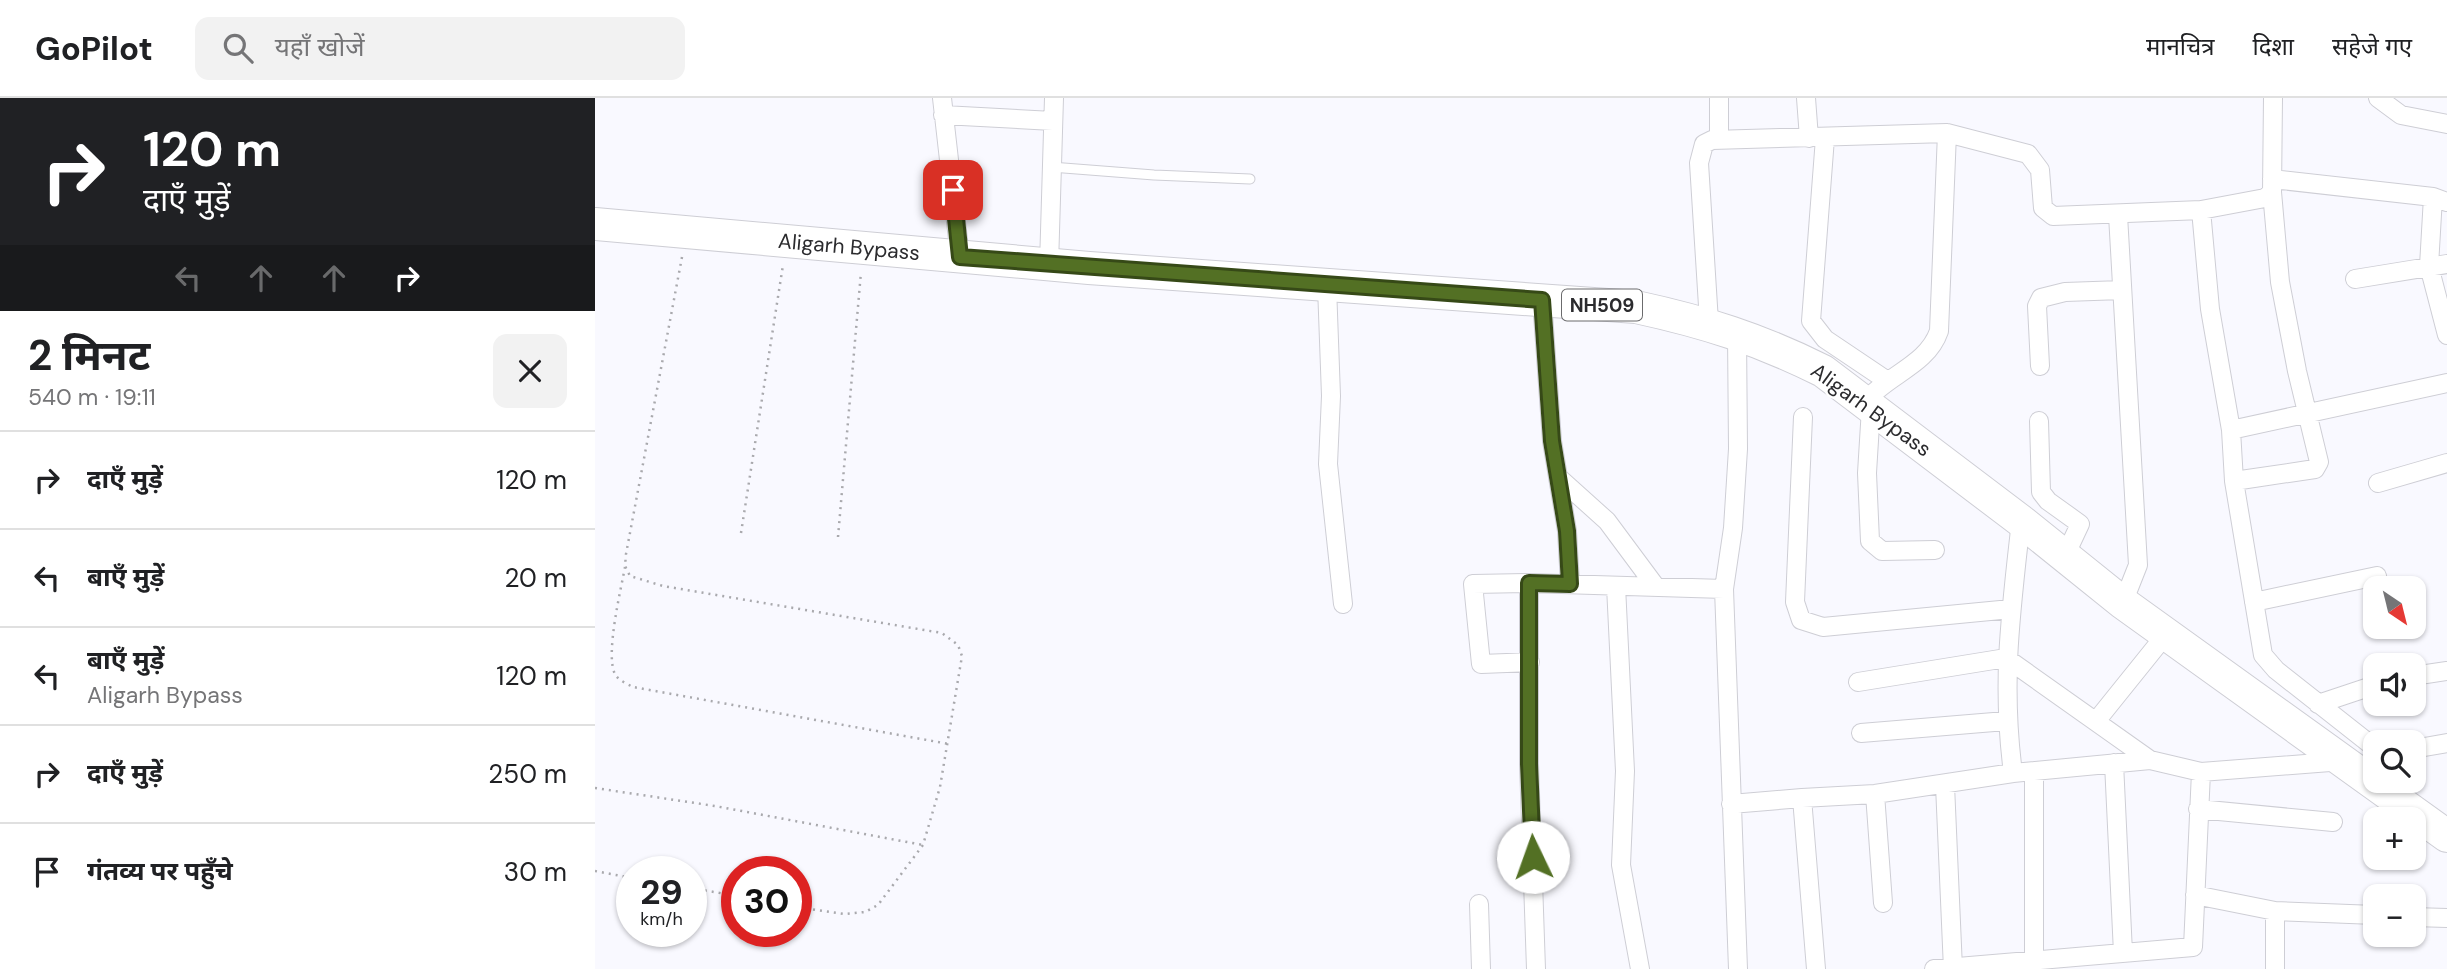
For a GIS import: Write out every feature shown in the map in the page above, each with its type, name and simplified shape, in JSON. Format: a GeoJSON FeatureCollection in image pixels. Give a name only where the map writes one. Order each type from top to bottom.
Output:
{"type":"FeatureCollection","features":[{"type":"Feature","properties":{"kind":"highway","name":"Aligarh Bypass"},"geometry":{"type":"LineString","coordinates":[[595,224],[960,257],[1049,252],[1327,286],[1636,307],[1723,328],[1874,394],[2021,521],[2072,542],[2123,603],[2343,761],[2363,764]]}},
{"type":"Feature","properties":{"kind":"highway","name":"Aligarh Bypass"},"geometry":{"type":"LineString","coordinates":[[2402,793],[2447,836]]}},
{"type":"Feature","properties":{"kind":"street"},"geometry":{"type":"LineString","coordinates":[[1049,252],[1054,98]]}},
{"type":"Feature","properties":{"kind":"street"},"geometry":{"type":"LineString","coordinates":[[1719,98],[1719,139]]}},
{"type":"Feature","properties":{"kind":"street"},"geometry":{"type":"LineString","coordinates":[[1806,98],[1817,138],[1811,321],[1874,394],[1867,473],[1870,541],[1882,551],[1935,550]]}},
{"type":"Feature","properties":{"kind":"street"},"geometry":{"type":"LineString","coordinates":[[2234,481],[2315,469],[2319,462],[2297,371],[2280,282],[2272,186],[2273,98]]}},
{"type":"Feature","properties":{"kind":"street"},"geometry":{"type":"LineString","coordinates":[[2378,98],[2401,115],[2447,124]]}},
{"type":"Feature","properties":{"kind":"street"},"geometry":{"type":"LineString","coordinates":[[960,257],[942,107],[1053,121]]}},
{"type":"Feature","properties":{"kind":"street"},"geometry":{"type":"LineString","coordinates":[[1874,394],[1922,358],[1934,345],[1939,331],[1947,133]]}},
{"type":"Feature","properties":{"kind":"street"},"geometry":{"type":"LineString","coordinates":[[1738,969],[1724,589],[1733,528],[1738,449],[1699,163],[1704,144],[1719,139],[1947,133],[2028,154],[2040,170],[2046,214],[2053,216],[2201,210],[2265,198],[2272,186]]}},
{"type":"Feature","properties":{"kind":"street"},"geometry":{"type":"LineString","coordinates":[[2272,186],[2440,199],[2429,266],[2447,335]]}},
{"type":"Feature","properties":{"kind":"street"},"geometry":{"type":"LineString","coordinates":[[2201,210],[2210,309],[2231,430],[2234,481],[2263,655],[2276,670],[2318,704],[2363,755]]}},
{"type":"Feature","properties":{"kind":"street"},"geometry":{"type":"LineString","coordinates":[[2118,215],[2138,565],[2123,603]]}},
{"type":"Feature","properties":{"kind":"street"},"geometry":{"type":"LineString","coordinates":[[2355,279],[2447,264]]}},
{"type":"Feature","properties":{"kind":"street"},"geometry":{"type":"LineString","coordinates":[[1327,286],[1331,387],[1328,464],[1343,604]]}},
{"type":"Feature","properties":{"kind":"street"},"geometry":{"type":"LineString","coordinates":[[2040,366],[2038,306],[2041,298],[2066,292],[2122,290]]}},
{"type":"Feature","properties":{"kind":"street"},"geometry":{"type":"LineString","coordinates":[[1542,300],[1552,441],[1567,531],[1570,584]]}},
{"type":"Feature","properties":{"kind":"street"},"geometry":{"type":"LineString","coordinates":[[2231,430],[2447,383]]}},
{"type":"Feature","properties":{"kind":"street"},"geometry":{"type":"LineString","coordinates":[[1803,416],[1795,603],[1801,620],[1823,627],[2011,609]]}},
{"type":"Feature","properties":{"kind":"street"},"geometry":{"type":"LineString","coordinates":[[2039,421],[2041,492],[2048,501],[2078,520],[2072,542]]}},
{"type":"Feature","properties":{"kind":"street"},"geometry":{"type":"LineString","coordinates":[[2378,484],[2447,463]]}},
{"type":"Feature","properties":{"kind":"street"},"geometry":{"type":"LineString","coordinates":[[1558,477],[1607,521],[1657,587]]}},
{"type":"Feature","properties":{"kind":"street"},"geometry":{"type":"LineString","coordinates":[[2013,773],[2006,721],[2006,657],[2021,521]]}},
{"type":"Feature","properties":{"kind":"street"},"geometry":{"type":"LineString","coordinates":[[2254,602],[2363,579]]}},
{"type":"Feature","properties":{"kind":"street"},"geometry":{"type":"LineString","coordinates":[[1530,662],[1481,664],[1473,584],[1529,583],[1724,589]]}},
{"type":"Feature","properties":{"kind":"street"},"geometry":{"type":"LineString","coordinates":[[1529,583],[1529,764],[1536,969]]}},
{"type":"Feature","properties":{"kind":"street"},"geometry":{"type":"LineString","coordinates":[[1616,586],[1625,771],[1621,865],[1640,969]]}},
{"type":"Feature","properties":{"kind":"street"},"geometry":{"type":"LineString","coordinates":[[2097,720],[2167,634]]}},
{"type":"Feature","properties":{"kind":"street"},"geometry":{"type":"LineString","coordinates":[[1858,682],[2006,657],[2150,760]]}},
{"type":"Feature","properties":{"kind":"street"},"geometry":{"type":"LineString","coordinates":[[2426,674],[2447,671]]}},
{"type":"Feature","properties":{"kind":"street"},"geometry":{"type":"LineString","coordinates":[[2318,704],[2363,689]]}},
{"type":"Feature","properties":{"kind":"street"},"geometry":{"type":"LineString","coordinates":[[1861,733],[2006,721]]}},
{"type":"Feature","properties":{"kind":"street"},"geometry":{"type":"LineString","coordinates":[[2426,747],[2447,743]]}},
{"type":"Feature","properties":{"kind":"street"},"geometry":{"type":"LineString","coordinates":[[1731,804],[1875,794],[2013,773],[2150,760],[2201,772],[2343,761]]}},
{"type":"Feature","properties":{"kind":"street"},"geometry":{"type":"LineString","coordinates":[[2114,763],[2123,953]]}},
{"type":"Feature","properties":{"kind":"street"},"geometry":{"type":"LineString","coordinates":[[2034,772],[2034,961]]}},
{"type":"Feature","properties":{"kind":"street"},"geometry":{"type":"LineString","coordinates":[[1934,969],[2193,947],[2201,772]]}},
{"type":"Feature","properties":{"kind":"street"},"geometry":{"type":"LineString","coordinates":[[1944,785],[1953,968]]}},
{"type":"Feature","properties":{"kind":"street"},"geometry":{"type":"LineString","coordinates":[[1875,794],[1883,903]]}},
{"type":"Feature","properties":{"kind":"street"},"geometry":{"type":"LineString","coordinates":[[1802,798],[1816,969]]}},
{"type":"Feature","properties":{"kind":"street"},"geometry":{"type":"LineString","coordinates":[[2198,810],[2333,822]]}},
{"type":"Feature","properties":{"kind":"street"},"geometry":{"type":"LineString","coordinates":[[2195,895],[2275,911],[2363,915]]}},
{"type":"Feature","properties":{"kind":"street"},"geometry":{"type":"LineString","coordinates":[[1479,904],[1481,969]]}},
{"type":"Feature","properties":{"kind":"street"},"geometry":{"type":"LineString","coordinates":[[2275,911],[2275,969]]}},
{"type":"Feature","properties":{"kind":"street"},"geometry":{"type":"LineString","coordinates":[[2426,917],[2447,918]]}},
{"type":"Feature","properties":{"kind":"lane"},"geometry":{"type":"LineString","coordinates":[[1051,167],[1154,176],[1250,179]]}},
{"type":"Feature","properties":{"kind":"path"},"geometry":{"type":"LineString","coordinates":[[687,233],[614,625],[615,674],[633,687],[949,744]]}},
{"type":"Feature","properties":{"kind":"path"},"geometry":{"type":"LineString","coordinates":[[741,533],[787,240]]}},
{"type":"Feature","properties":{"kind":"path"},"geometry":{"type":"LineString","coordinates":[[838,537],[863,250]]}},
{"type":"Feature","properties":{"kind":"path"},"geometry":{"type":"LineString","coordinates":[[625,566],[630,576],[653,584],[943,633],[958,645],[962,656],[949,744],[923,845],[878,905],[865,912],[844,914],[812,909]]}},
{"type":"Feature","properties":{"kind":"path"},"geometry":{"type":"LineString","coordinates":[[595,788],[715,806],[923,845]]}},
{"type":"Feature","properties":{"kind":"path"},"geometry":{"type":"LineString","coordinates":[[595,871],[616,875]]}},
{"type":"Feature","properties":{"kind":"route"},"geometry":{"type":"LineString","coordinates":[[953,190],[960,257],[1542,300],[1554,462],[1567,531],[1570,584],[1529,583],[1529,764],[1533,857]]}}]}
